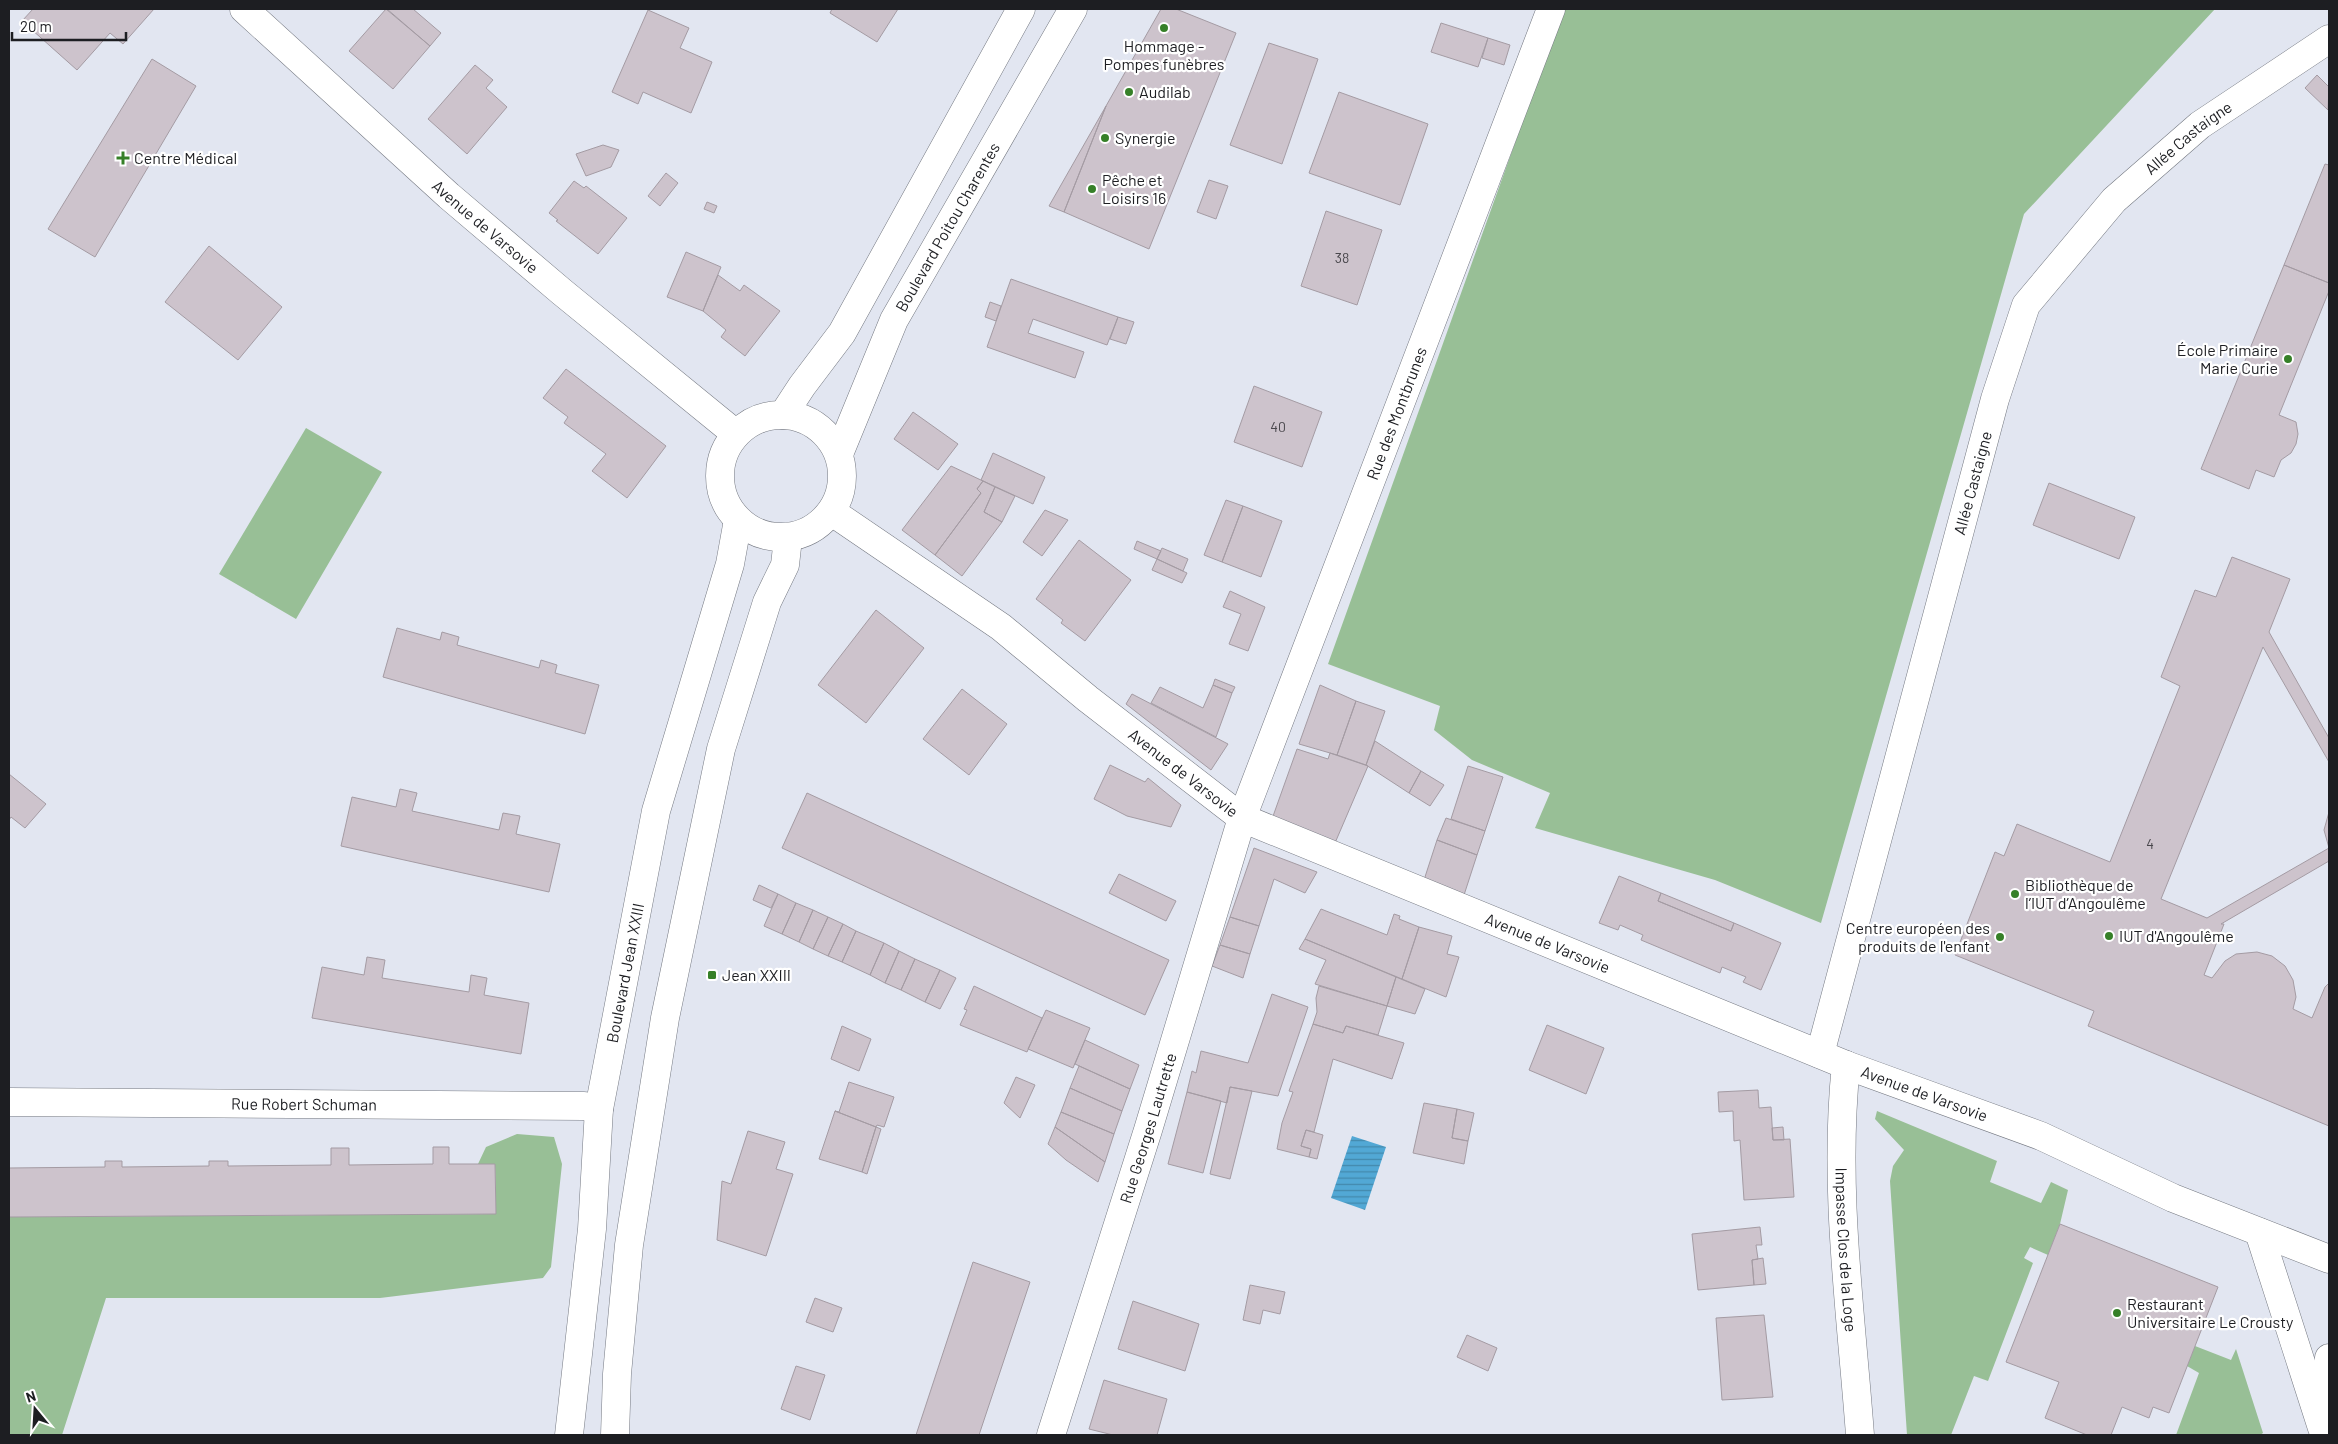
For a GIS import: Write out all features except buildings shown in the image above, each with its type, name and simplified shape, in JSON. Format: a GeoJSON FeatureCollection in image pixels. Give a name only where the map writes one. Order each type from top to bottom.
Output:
{"type":"FeatureCollection","features":[{"type":"Feature","properties":{"kind":"street","name":"Avenue de Varsovie"},"geometry":{"type":"LineString","coordinates":[[244,9],[449,196],[562,292],[736,434]]}},
{"type":"Feature","properties":{"kind":"street"},"geometry":{"type":"LineString","coordinates":[[784,415],[802,386],[842,333],[1021,9]]}},
{"type":"Feature","properties":{"kind":"street","name":"Boulevard Poitou Charentes"},"geometry":{"type":"LineString","coordinates":[[839,454],[894,320],[1074,9]]}},
{"type":"Feature","properties":{"kind":"street","name":"Rue des Montbrunes"},"geometry":{"type":"LineString","coordinates":[[1242,818],[1551,9]]}},
{"type":"Feature","properties":{"kind":"street","name":"Allée Castaigne"},"geometry":{"type":"LineString","coordinates":[[1820,1054],[1995,399],[2026,305],[2114,200],[2200,125],[2329,38]]}},
{"type":"Feature","properties":{"kind":"street"},"geometry":{"type":"LineString","coordinates":[[784,415],[801,418],[817,426],[830,439],[839,454],[843,474],[840,494],[832,512],[820,525],[804,534],[788,538],[769,537],[752,531],[738,520],[726,505],[720,487],[720,468],[726,450],[736,434],[750,423],[766,416],[784,415]]}},
{"type":"Feature","properties":{"kind":"street","name":"Avenue de Varsovie"},"geometry":{"type":"LineString","coordinates":[[832,512],[1001,627],[1088,699],[1242,818],[1846,1065],[2041,1136],[2173,1198],[2329,1259]]}},
{"type":"Feature","properties":{"kind":"street","name":"Boulevard Jean XXIII"},"geometry":{"type":"LineString","coordinates":[[569,1435],[592,1229],[599,1110],[656,811],[730,564],[738,520]]}},
{"type":"Feature","properties":{"kind":"street"},"geometry":{"type":"LineString","coordinates":[[615,1435],[617,1374],[629,1245],[666,1018],[721,749],[767,602],[785,565],[788,538]]}},
{"type":"Feature","properties":{"kind":"street","name":"Rue Georges Lautrette"},"geometry":{"type":"LineString","coordinates":[[1051,1435],[1148,1130],[1242,818]]}},
{"type":"Feature","properties":{"kind":"street","name":"Impasse Clos de la Loge"},"geometry":{"type":"LineString","coordinates":[[1846,1065],[1842,1097],[1841,1182],[1860,1435]]}},
{"type":"Feature","properties":{"kind":"street","name":"Rue Robert Schuman"},"geometry":{"type":"LineString","coordinates":[[9,1102],[584,1106],[599,1110]]}},
{"type":"Feature","properties":{"kind":"street"},"geometry":{"type":"LineString","coordinates":[[2259,1232],[2317,1433]]}},
{"type":"Feature","properties":{"kind":"street"},"geometry":{"type":"LineString","coordinates":[[2317,1433],[2329,1358]]}},
{"type":"Feature","properties":{"kind":"green space"},"geometry":{"type":"Polygon","coordinates":[[[1563,9],[2215,9],[2024,214],[1821,923],[1715,880],[1535,828],[1550,793],[1472,760],[1434,730],[1440,706],[1328,664],[1563,9]]]}},
{"type":"Feature","properties":{"kind":"green space"},"geometry":{"type":"Polygon","coordinates":[[[306,428],[382,472],[296,619],[219,574],[306,428]]]}},
{"type":"Feature","properties":{"kind":"green space"},"geometry":{"type":"Polygon","coordinates":[[[1877,1111],[1997,1161],[1990,1182],[2041,1203],[2051,1182],[2068,1190],[2060,1224],[2048,1255],[2030,1247],[2024,1258],[2033,1263],[1988,1381],[1974,1376],[1951,1435],[1907,1435],[1890,1181],[1893,1166],[1904,1150],[1875,1119],[1877,1111]]]}},
{"type":"Feature","properties":{"kind":"green space"},"geometry":{"type":"Polygon","coordinates":[[[517,1134],[554,1137],[562,1164],[551,1267],[543,1278],[380,1298],[106,1298],[62,1435],[9,1435],[9,1217],[496,1214],[495,1164],[478,1164],[486,1147],[517,1134]]]}},
{"type":"Feature","properties":{"kind":"green space"},"geometry":{"type":"Polygon","coordinates":[[[2195,1346],[2231,1360],[2236,1349],[2263,1433],[2260,1435],[2176,1435],[2199,1373],[2187,1366],[2195,1346]]]}},
{"type":"Feature","properties":{"kind":"water"},"geometry":{"type":"Polygon","coordinates":[[[1352,1136],[1386,1147],[1365,1210],[1331,1198],[1352,1136]]]}},
{"type":"Feature","properties":{"kind":"place","name":"Hommage - Pompes funèbres"},"geometry":{"type":"Point","coordinates":[1164,28]}},
{"type":"Feature","properties":{"kind":"place","name":"Audilab"},"geometry":{"type":"Point","coordinates":[1129,92]}},
{"type":"Feature","properties":{"kind":"place","name":"Synergie"},"geometry":{"type":"Point","coordinates":[1105,138]}},
{"type":"Feature","properties":{"kind":"place","name":"Centre Médical"},"geometry":{"type":"Point","coordinates":[123,158]}},
{"type":"Feature","properties":{"kind":"place","name":"Pêche et Loisirs 16"},"geometry":{"type":"Point","coordinates":[1092,189]}},
{"type":"Feature","properties":{"kind":"place","name":"École Primaire Marie Curie"},"geometry":{"type":"Point","coordinates":[2288,359]}},
{"type":"Feature","properties":{"kind":"place","name":"Bibliothèque de l’IUT d’Angoulême"},"geometry":{"type":"Point","coordinates":[2015,894]}},
{"type":"Feature","properties":{"kind":"place","name":"IUT d'Angoulême"},"geometry":{"type":"Point","coordinates":[2109,936]}},
{"type":"Feature","properties":{"kind":"place","name":"Centre européen des produits de l'enfant"},"geometry":{"type":"Point","coordinates":[2000,937]}},
{"type":"Feature","properties":{"kind":"place","name":"Jean XXIII"},"geometry":{"type":"Point","coordinates":[712,975]}},
{"type":"Feature","properties":{"kind":"place","name":"Restaurant Universitaire Le Crousty"},"geometry":{"type":"Point","coordinates":[2117,1313]}}]}
